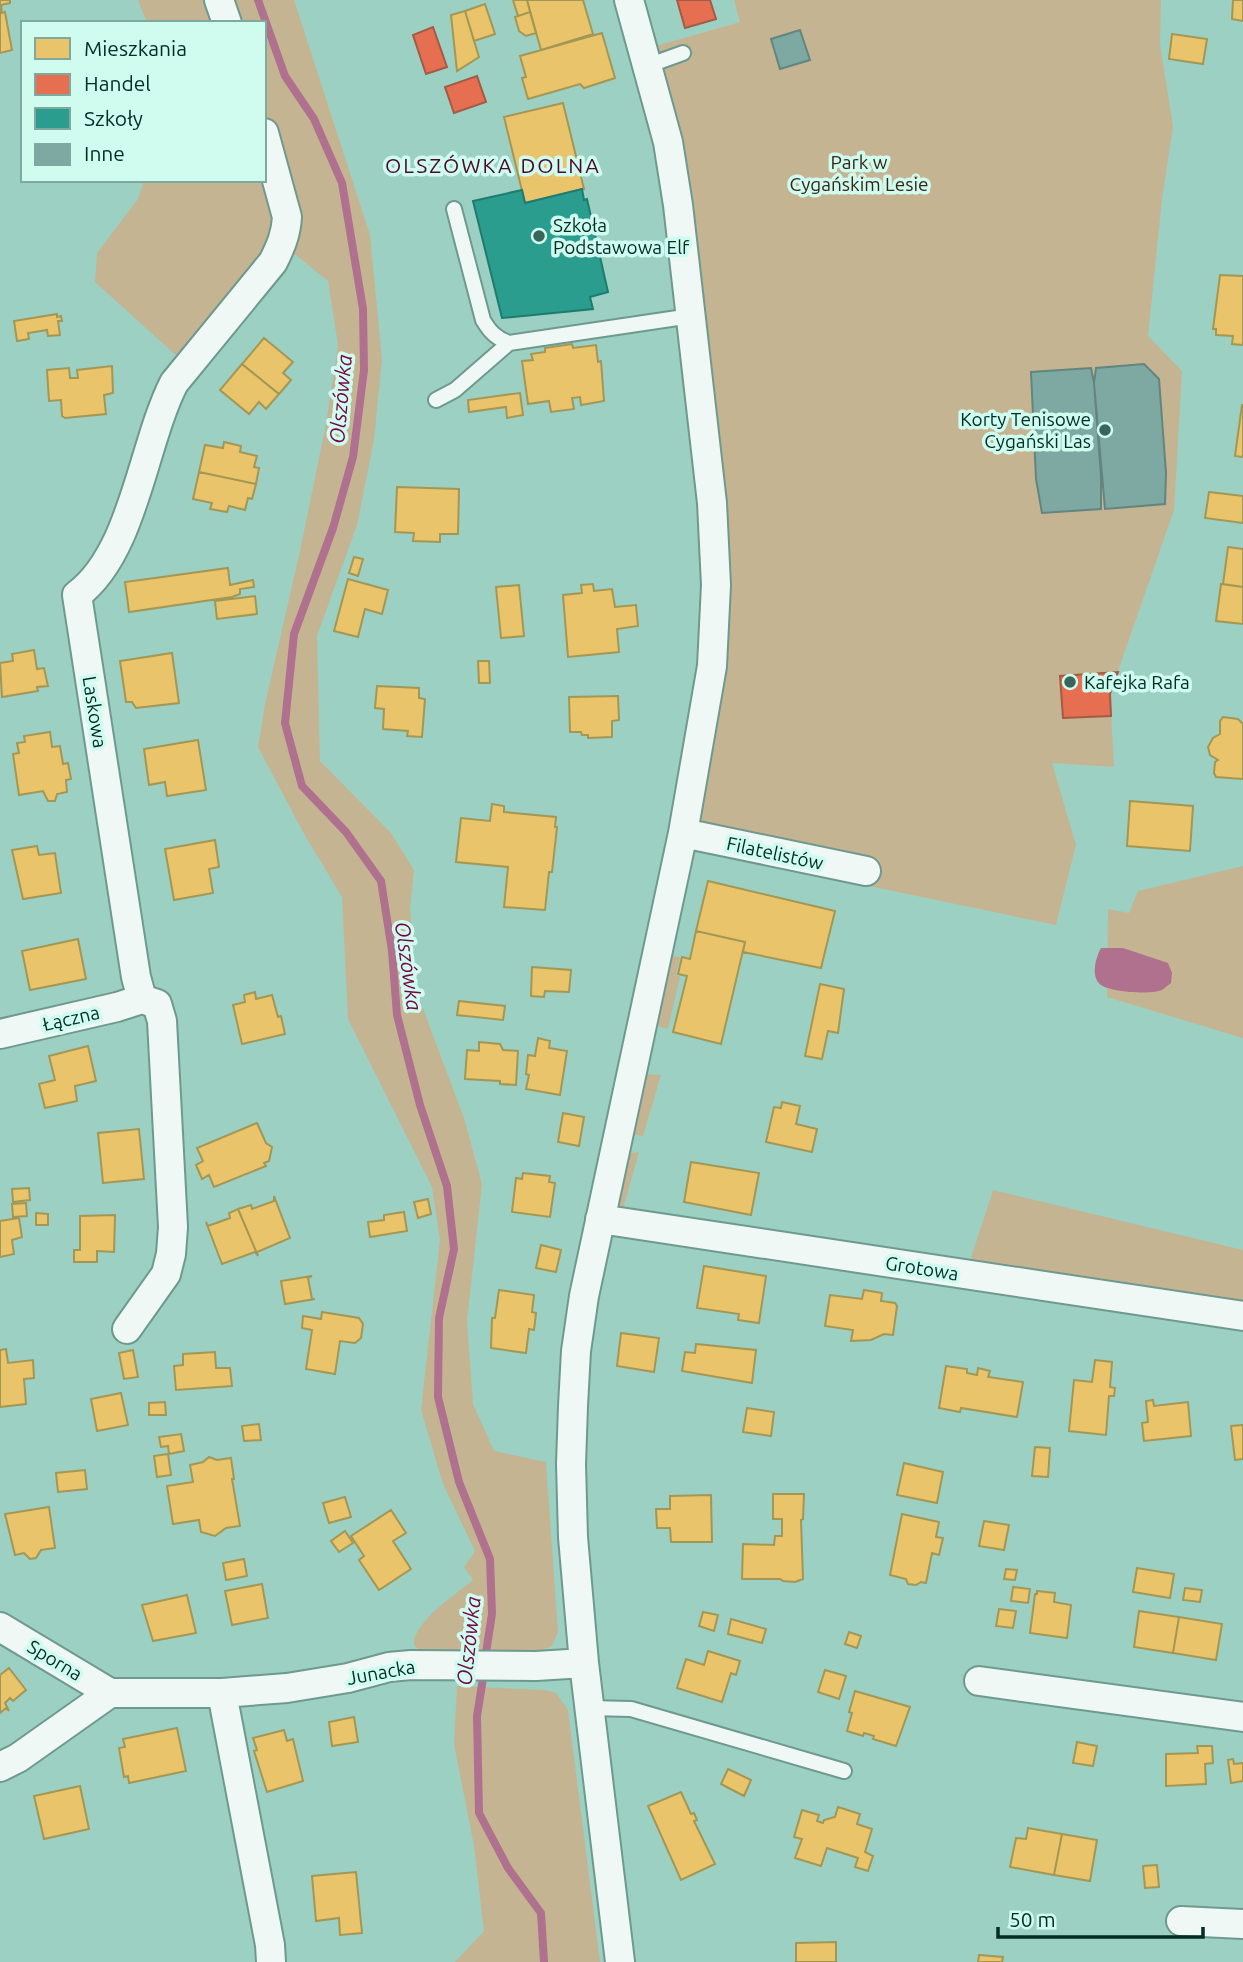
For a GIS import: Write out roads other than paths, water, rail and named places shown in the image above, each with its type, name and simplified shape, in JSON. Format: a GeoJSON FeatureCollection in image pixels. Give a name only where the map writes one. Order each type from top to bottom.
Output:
{"type":"FeatureCollection","features":[{"type":"Feature","properties":{"kind":"street"},"geometry":{"type":"LineString","coordinates":[[219,0],[226,21]]}},
{"type":"Feature","properties":{"kind":"street"},"geometry":{"type":"LineString","coordinates":[[620,1962],[584,1663],[573,1537],[571,1464],[576,1351],[584,1296],[683,834],[712,666],[716,586],[712,503],[668,142],[629,0]]}},
{"type":"Feature","properties":{"kind":"street","name":"Laskowa"},"geometry":{"type":"LineString","coordinates":[[127,1329],[166,1274],[171,1254],[173,1227],[161,1012],[157,1004],[142,999],[135,977],[77,595],[92,585],[113,551],[138,486],[165,401],[174,383],[273,261],[282,246],[287,217],[266,140]]}},
{"type":"Feature","properties":{"kind":"street","name":"Filatelistów"},"geometry":{"type":"LineString","coordinates":[[683,834],[866,871]]}},
{"type":"Feature","properties":{"kind":"street","name":"Łączna"},"geometry":{"type":"LineString","coordinates":[[0,1034],[142,999]]}},
{"type":"Feature","properties":{"kind":"street","name":"Grotowa"},"geometry":{"type":"LineString","coordinates":[[600,1219],[1243,1316]]}},
{"type":"Feature","properties":{"kind":"street","name":"Sporna"},"geometry":{"type":"LineString","coordinates":[[0,1627],[110,1693]]}},
{"type":"Feature","properties":{"kind":"street","name":"Junacka"},"geometry":{"type":"LineString","coordinates":[[110,1693],[222,1693],[318,1684],[389,1667],[584,1663]]}},
{"type":"Feature","properties":{"kind":"street"},"geometry":{"type":"LineString","coordinates":[[979,1681],[1243,1717]]}},
{"type":"Feature","properties":{"kind":"street"},"geometry":{"type":"LineString","coordinates":[[0,1767],[18,1758],[110,1693]]}},
{"type":"Feature","properties":{"kind":"street"},"geometry":{"type":"LineString","coordinates":[[222,1693],[271,1962]]}},
{"type":"Feature","properties":{"kind":"street"},"geometry":{"type":"LineString","coordinates":[[1181,1921],[1243,1924]]}},
{"type":"Feature","properties":{"kind":"lane"},"geometry":{"type":"LineString","coordinates":[[647,66],[683,53]]}},
{"type":"Feature","properties":{"kind":"lane"},"geometry":{"type":"LineString","coordinates":[[454,209],[483,320],[497,338],[509,343],[691,316]]}},
{"type":"Feature","properties":{"kind":"lane"},"geometry":{"type":"LineString","coordinates":[[436,400],[455,390],[509,343]]}},
{"type":"Feature","properties":{"kind":"lane"},"geometry":{"type":"LineString","coordinates":[[589,1708],[631,1709],[844,1771]]}},
{"type":"Feature","properties":{"kind":"waterway","name":"Olszówka"},"geometry":{"type":"LineString","coordinates":[[258,0],[265,21]]}},
{"type":"Feature","properties":{"kind":"waterway","name":"Olszówka"},"geometry":{"type":"LineString","coordinates":[[266,23],[285,76],[314,119],[342,183],[363,309],[364,370],[353,457],[333,528],[294,634],[285,723],[302,786],[346,832],[381,881],[392,951],[397,1015],[420,1105],[447,1186],[454,1249],[439,1318],[438,1397],[459,1482],[490,1559],[492,1614],[485,1659]]}},
{"type":"Feature","properties":{"kind":"waterway","name":"Olszówka"},"geometry":{"type":"LineString","coordinates":[[484,1672],[477,1716],[479,1813],[508,1868],[541,1913],[544,1962]]}},
{"type":"Feature","properties":{"kind":"place","name":"Szkoła Podstawowa Elf"},"geometry":{"type":"Point","coordinates":[539,236]}},
{"type":"Feature","properties":{"kind":"place","name":"Korty Tenisowe Cygański Las"},"geometry":{"type":"Point","coordinates":[1105,430]}},
{"type":"Feature","properties":{"kind":"place","name":"Kafejka Rafa"},"geometry":{"type":"Point","coordinates":[1070,682]}},
{"type":"Feature","properties":{"kind":"district","name":"OLSZÓWKA DOLNA"},"geometry":{"type":"Point","coordinates":[493,165]}},
{"type":"Feature","properties":{"kind":"park label","name":"Park w Cygańskim Lesie"},"geometry":{"type":"Point","coordinates":[859,173]}}]}
